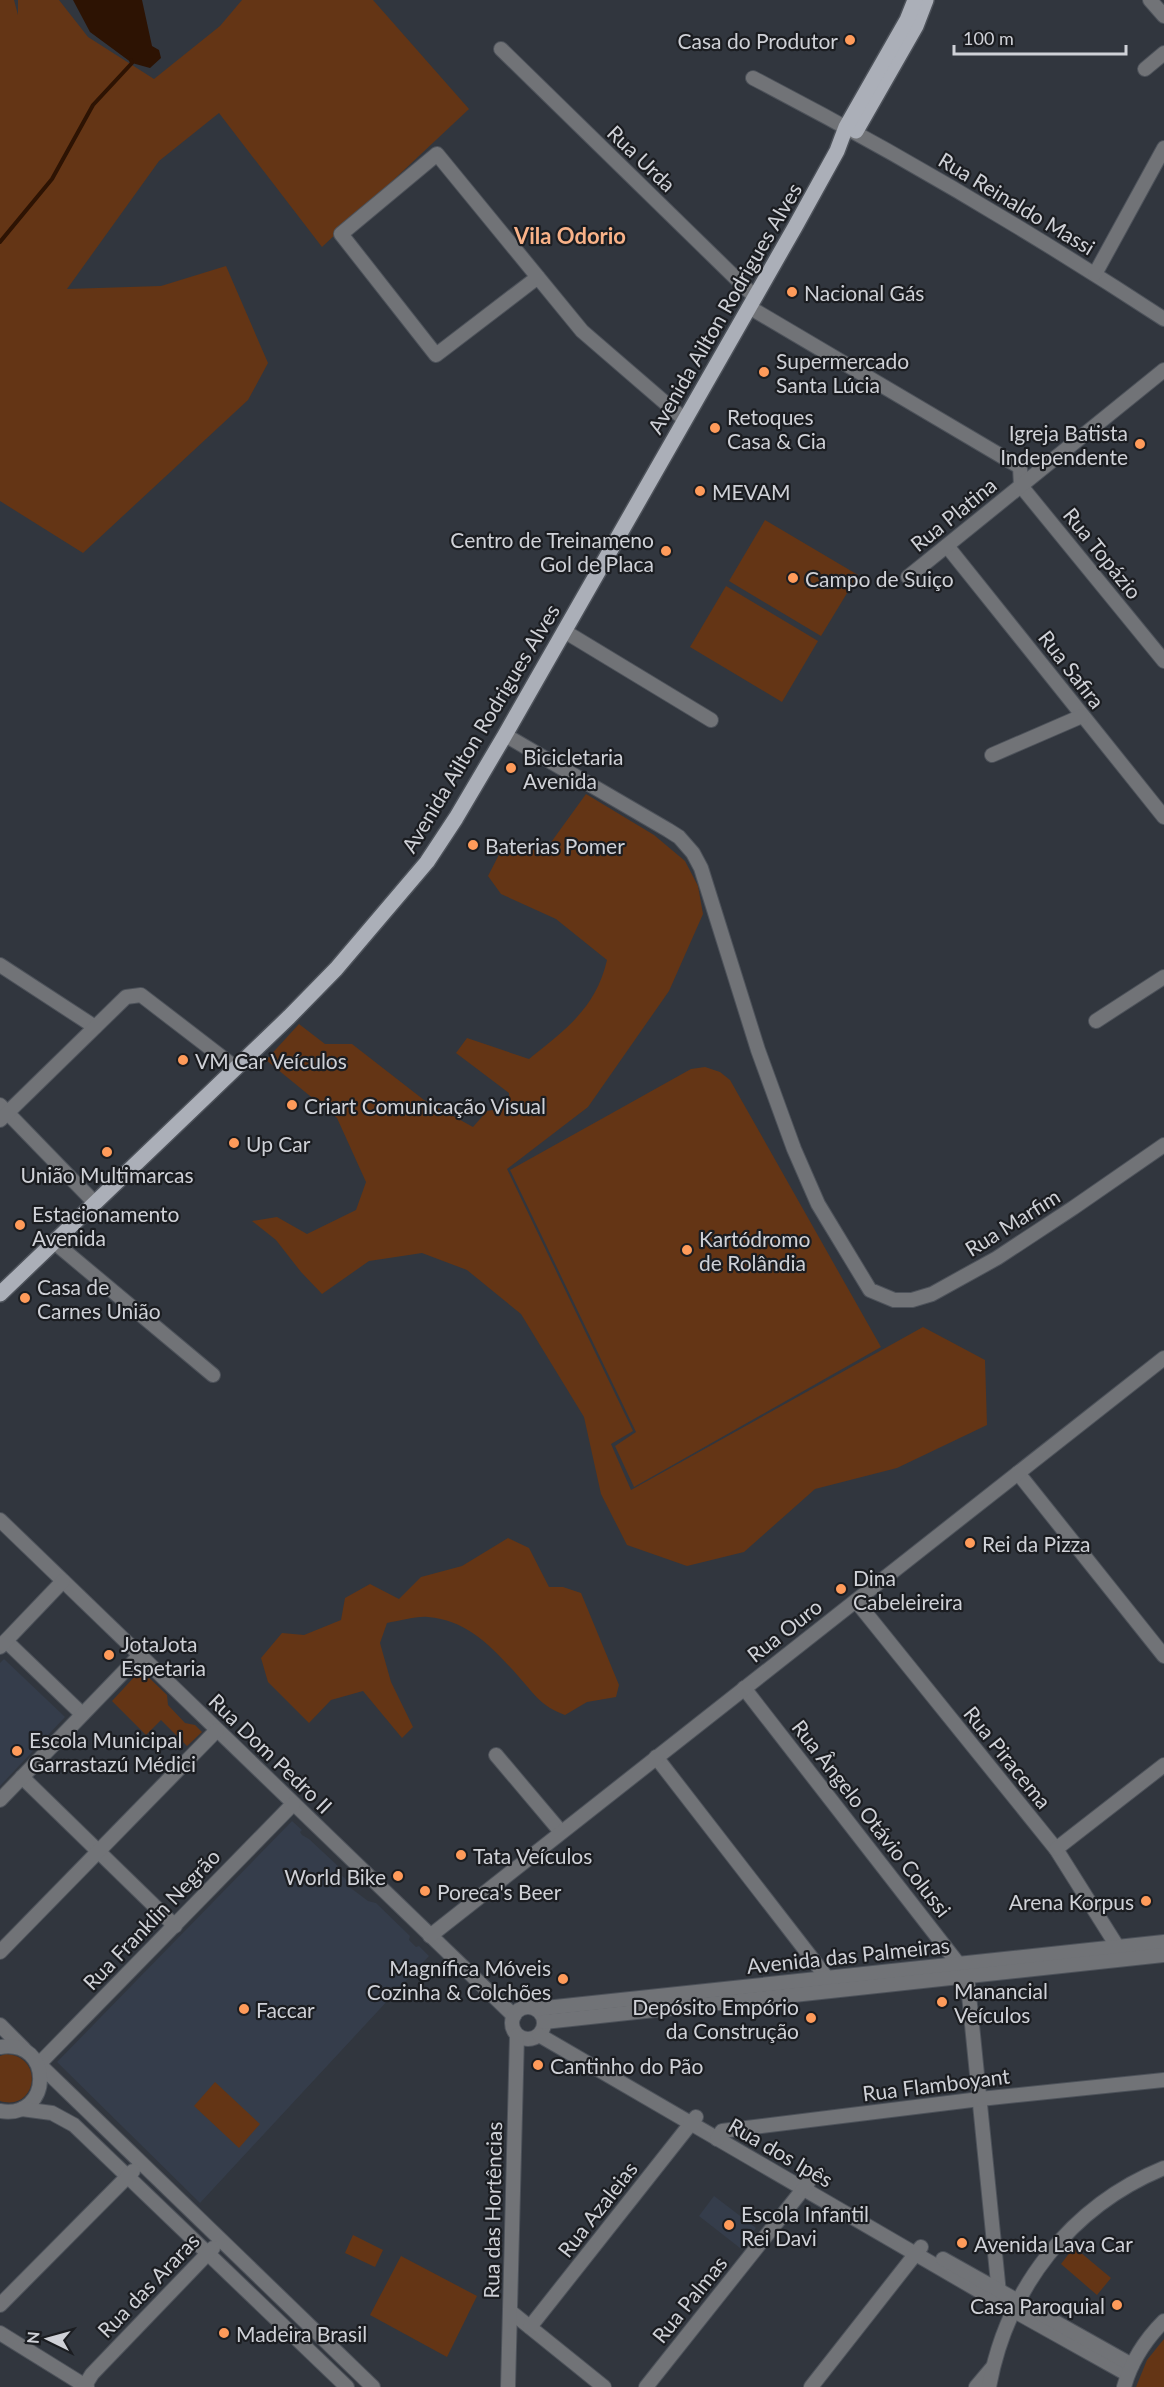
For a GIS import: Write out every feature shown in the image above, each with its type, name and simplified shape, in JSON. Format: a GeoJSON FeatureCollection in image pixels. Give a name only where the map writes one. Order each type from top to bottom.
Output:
{"type":"FeatureCollection","features":[{"type":"Feature","properties":{"kind":"main road","name":"Avenida Ailton Rodrigues Alves"},"geometry":{"type":"LineString","coordinates":[[851,129],[915,0]]}},
{"type":"Feature","properties":{"kind":"main road","name":"Avenida Ailton Rodrigues Alves"},"geometry":{"type":"LineString","coordinates":[[0,1294],[320,987],[407,887],[451,825],[505,735],[837,151],[916,26],[926,0]]}},
{"type":"Feature","properties":{"kind":"street"},"geometry":{"type":"LineString","coordinates":[[1150,0],[1164,16]]}},
{"type":"Feature","properties":{"kind":"street","name":"Rua Urda"},"geometry":{"type":"LineString","coordinates":[[501,49],[752,302]]}},
{"type":"Feature","properties":{"kind":"street"},"geometry":{"type":"LineString","coordinates":[[1145,69],[1164,53]]}},
{"type":"Feature","properties":{"kind":"street","name":"Rua Reinaldo Massi"},"geometry":{"type":"LineString","coordinates":[[753,78],[851,129],[1095,274],[1164,320]]}},
{"type":"Feature","properties":{"kind":"street"},"geometry":{"type":"LineString","coordinates":[[1095,274],[1164,148]]}},
{"type":"Feature","properties":{"kind":"street"},"geometry":{"type":"LineString","coordinates":[[538,277],[436,355],[341,234],[437,154],[538,277],[582,331],[685,420]]}},
{"type":"Feature","properties":{"kind":"street"},"geometry":{"type":"LineString","coordinates":[[752,302],[1034,475]]}},
{"type":"Feature","properties":{"kind":"street","name":"Rua Platina"},"geometry":{"type":"LineString","coordinates":[[908,577],[1164,370]]}},
{"type":"Feature","properties":{"kind":"street"},"geometry":{"type":"LineString","coordinates":[[1020,467],[1021,486]]}},
{"type":"Feature","properties":{"kind":"street","name":"Rua Topázio"},"geometry":{"type":"LineString","coordinates":[[1021,486],[1164,661]]}},
{"type":"Feature","properties":{"kind":"street","name":"Rua Safira"},"geometry":{"type":"LineString","coordinates":[[947,546],[1164,817]]}},
{"type":"Feature","properties":{"kind":"street"},"geometry":{"type":"LineString","coordinates":[[564,631],[711,720]]}},
{"type":"Feature","properties":{"kind":"street"},"geometry":{"type":"LineString","coordinates":[[1152,646],[1164,636]]}},
{"type":"Feature","properties":{"kind":"street"},"geometry":{"type":"LineString","coordinates":[[992,755],[1082,716]]}},
{"type":"Feature","properties":{"kind":"street","name":"Rua Marfim"},"geometry":{"type":"LineString","coordinates":[[505,735],[668,830],[679,837],[693,853],[712,897],[738,989],[794,1149],[818,1204],[870,1290],[894,1300],[912,1300],[932,1294],[997,1258],[1164,1145]]}},
{"type":"Feature","properties":{"kind":"street"},"geometry":{"type":"LineString","coordinates":[[0,965],[95,1027]]}},
{"type":"Feature","properties":{"kind":"street"},"geometry":{"type":"LineString","coordinates":[[1096,1021],[1164,977]]}},
{"type":"Feature","properties":{"kind":"street"},"geometry":{"type":"LineString","coordinates":[[94,1203],[3,1113],[126,997],[141,995],[236,1068]]}},
{"type":"Feature","properties":{"kind":"street"},"geometry":{"type":"LineString","coordinates":[[54,1242],[213,1375]]}},
{"type":"Feature","properties":{"kind":"street","name":"Rua Ouro"},"geometry":{"type":"LineString","coordinates":[[430,1936],[1164,1358]]}},
{"type":"Feature","properties":{"kind":"street"},"geometry":{"type":"LineString","coordinates":[[1018,1473],[1164,1656]]}},
{"type":"Feature","properties":{"kind":"street","name":"Rua Dom Pedro II"},"geometry":{"type":"LineString","coordinates":[[0,1520],[514,2016]]}},
{"type":"Feature","properties":{"kind":"street"},"geometry":{"type":"LineString","coordinates":[[63,1581],[3,1644],[82,1714]]}},
{"type":"Feature","properties":{"kind":"street","name":"Rua Piracema"},"geometry":{"type":"LineString","coordinates":[[856,1601],[1056,1849],[1118,1947]]}},
{"type":"Feature","properties":{"kind":"street"},"geometry":{"type":"LineString","coordinates":[[0,1800],[140,1655]]}},
{"type":"Feature","properties":{"kind":"street","name":"Rua Ângelo Otávio Colussi"},"geometry":{"type":"LineString","coordinates":[[744,1688],[964,1969]]}},
{"type":"Feature","properties":{"kind":"street"},"geometry":{"type":"LineString","coordinates":[[0,1952],[217,1730]]}},
{"type":"Feature","properties":{"kind":"street"},"geometry":{"type":"LineString","coordinates":[[496,1755],[561,1832]]}},
{"type":"Feature","properties":{"kind":"street"},"geometry":{"type":"LineString","coordinates":[[656,1757],[832,1983]]}},
{"type":"Feature","properties":{"kind":"street"},"geometry":{"type":"LineString","coordinates":[[1056,1849],[1164,1765]]}},
{"type":"Feature","properties":{"kind":"street"},"geometry":{"type":"LineString","coordinates":[[22,1777],[175,1926]]}},
{"type":"Feature","properties":{"kind":"street","name":"Rua Franklin Negrão"},"geometry":{"type":"LineString","coordinates":[[39,2064],[293,1804]]}},
{"type":"Feature","properties":{"kind":"street","name":"Avenida das Palmeiras"},"geometry":{"type":"LineString","coordinates":[[964,1969],[1164,1942]]}},
{"type":"Feature","properties":{"kind":"street","name":"Avenida das Palmeiras"},"geometry":{"type":"LineString","coordinates":[[536,2009],[964,1969],[1164,1955]]}},
{"type":"Feature","properties":{"kind":"street"},"geometry":{"type":"LineString","coordinates":[[964,1969],[980,2099],[999,2297]]}},
{"type":"Feature","properties":{"kind":"street","name":"Avenida das Palmeiras"},"geometry":{"type":"LineString","coordinates":[[542,2029],[832,1983]]}},
{"type":"Feature","properties":{"kind":"street"},"geometry":{"type":"LineString","coordinates":[[523,2008],[536,2009],[541,2014],[542,2029],[529,2040],[517,2034],[512,2026],[514,2016],[523,2008]]}},
{"type":"Feature","properties":{"kind":"street"},"geometry":{"type":"LineString","coordinates":[[0,2025],[373,2387]]}},
{"type":"Feature","properties":{"kind":"street","name":"Rua dos Ipês"},"geometry":{"type":"LineString","coordinates":[[542,2029],[693,2120],[1015,2306],[1128,2375]]}},
{"type":"Feature","properties":{"kind":"street","name":"Rua das Hortências"},"geometry":{"type":"LineString","coordinates":[[508,2387],[517,2034]]}},
{"type":"Feature","properties":{"kind":"street"},"geometry":{"type":"LineString","coordinates":[[0,2047],[12,2046],[25,2051]]}},
{"type":"Feature","properties":{"kind":"street"},"geometry":{"type":"LineString","coordinates":[[0,2124],[32,2101],[39,2091],[41,2079],[39,2064]]}},
{"type":"Feature","properties":{"kind":"street","name":"Rua Flamboyant"},"geometry":{"type":"LineString","coordinates":[[720,2135],[980,2099],[1164,2080]]}},
{"type":"Feature","properties":{"kind":"street"},"geometry":{"type":"LineString","coordinates":[[0,2111],[52,2113],[74,2124],[347,2387]]}},
{"type":"Feature","properties":{"kind":"street","name":"Rua Azaleias"},"geometry":{"type":"LineString","coordinates":[[530,2327],[693,2120]]}},
{"type":"Feature","properties":{"kind":"street"},"geometry":{"type":"LineString","coordinates":[[0,2305],[141,2163]]}},
{"type":"Feature","properties":{"kind":"street"},"geometry":{"type":"LineString","coordinates":[[989,2387],[993,2366],[1015,2306],[1052,2248],[1082,2218],[1116,2193],[1164,2168]]}},
{"type":"Feature","properties":{"kind":"street","name":"Rua Palmas"},"geometry":{"type":"LineString","coordinates":[[645,2387],[806,2185]]}},
{"type":"Feature","properties":{"kind":"street","name":"Rua das Araras"},"geometry":{"type":"LineString","coordinates":[[85,2386],[92,2374],[221,2240]]}},
{"type":"Feature","properties":{"kind":"street"},"geometry":{"type":"LineString","coordinates":[[811,2387],[919,2250]]}},
{"type":"Feature","properties":{"kind":"street"},"geometry":{"type":"LineString","coordinates":[[511,2312],[604,2387]]}},
{"type":"Feature","properties":{"kind":"street"},"geometry":{"type":"LineString","coordinates":[[1128,2375],[1146,2342],[1164,2321]]}},
{"type":"Feature","properties":{"kind":"street"},"geometry":{"type":"LineString","coordinates":[[0,2333],[85,2386]]}},
{"type":"Feature","properties":{"kind":"street"},"geometry":{"type":"LineString","coordinates":[[976,2387],[993,2366]]}},
{"type":"Feature","properties":{"kind":"shaded area"},"geometry":{"type":"Polygon","coordinates":[[[0,0],[14,0],[18,15],[18,0],[59,0],[88,37],[154,79],[220,26],[242,0],[373,0],[469,109],[322,247],[219,113],[159,161],[67,289],[161,286],[226,266],[268,363],[248,400],[83,553],[0,501],[0,0]]]}},
{"type":"Feature","properties":{"kind":"shaded area"},"geometry":{"type":"Polygon","coordinates":[[[73,0],[142,0],[152,46],[159,50],[161,58],[150,68],[132,63],[90,32],[73,0]]]}},
{"type":"Feature","properties":{"kind":"shaded area","name":"Campo de Suiço"},"geometry":{"type":"Polygon","coordinates":[[[765,520],[858,575],[821,636],[729,581],[765,520]]]}},
{"type":"Feature","properties":{"kind":"shaded area","name":"Campo de Suiço"},"geometry":{"type":"Polygon","coordinates":[[[726,586],[818,641],[782,702],[690,647],[726,586]]]}},
{"type":"Feature","properties":{"kind":"shaded area"},"geometry":{"type":"Polygon","coordinates":[[[586,794],[654,835],[685,861],[698,886],[703,914],[669,991],[588,1107],[507,1169],[633,1431],[611,1444],[631,1490],[923,1327],[985,1360],[987,1425],[897,1468],[815,1489],[744,1552],[687,1566],[627,1545],[601,1494],[584,1417],[521,1314],[467,1270],[422,1253],[369,1261],[322,1294],[276,1240],[252,1221],[277,1217],[307,1234],[356,1210],[366,1182],[337,1118],[266,1060],[299,1024],[325,1044],[352,1044],[424,1100],[473,1127],[487,1111],[509,1107],[509,1093],[456,1053],[467,1038],[529,1059],[567,1028],[587,1005],[602,977],[607,960],[556,919],[501,894],[488,876],[505,843],[544,852],[586,794]]]}},
{"type":"Feature","properties":{"kind":"shaded area","name":"Kartódromo de Rolândia"},"geometry":{"type":"Polygon","coordinates":[[[705,1067],[720,1072],[730,1080],[881,1347],[634,1487],[615,1446],[636,1432],[510,1170],[691,1069],[705,1067]]]}},
{"type":"Feature","properties":{"kind":"shaded area"},"geometry":{"type":"Polygon","coordinates":[[[508,1538],[529,1548],[549,1587],[563,1587],[581,1593],[619,1685],[616,1697],[587,1702],[565,1715],[557,1712],[539,1700],[500,1656],[479,1638],[456,1624],[428,1617],[387,1623],[380,1643],[391,1682],[413,1727],[402,1738],[363,1691],[331,1700],[309,1723],[268,1682],[261,1658],[282,1633],[304,1635],[341,1620],[345,1598],[370,1584],[399,1599],[421,1577],[462,1566],[508,1538]]]}},
{"type":"Feature","properties":{"kind":"shaded area","name":"Escola Municipal Garrastazú Médici"},"geometry":{"type":"Polygon","coordinates":[[[4,1659],[65,1717],[0,1786],[0,1663],[4,1659]]]}},
{"type":"Feature","properties":{"kind":"shaded area"},"geometry":{"type":"Polygon","coordinates":[[[143,1672],[167,1695],[168,1705],[185,1723],[195,1725],[202,1732],[187,1746],[161,1720],[146,1735],[112,1701],[137,1674],[143,1672]]]}},
{"type":"Feature","properties":{"kind":"shaded area","name":"Faccar"},"geometry":{"type":"Polygon","coordinates":[[[292,1821],[302,1830],[300,1832],[302,1835],[338,1866],[340,1874],[349,1882],[348,1886],[368,1901],[376,1903],[410,1936],[409,1940],[416,1947],[419,1946],[429,1956],[200,2203],[57,2062],[292,1821]]]}},
{"type":"Feature","properties":{"kind":"shaded area"},"geometry":{"type":"Polygon","coordinates":[[[6,2054],[19,2057],[27,2064],[31,2073],[32,2083],[28,2092],[22,2099],[12,2102],[0,2101],[0,2056],[6,2054]]]}},
{"type":"Feature","properties":{"kind":"shaded area"},"geometry":{"type":"Polygon","coordinates":[[[215,2082],[260,2124],[239,2148],[194,2106],[215,2082]]]}},
{"type":"Feature","properties":{"kind":"shaded area"},"geometry":{"type":"Polygon","coordinates":[[[714,2196],[756,2228],[740,2248],[699,2216],[714,2196]]]}},
{"type":"Feature","properties":{"kind":"shaded area"},"geometry":{"type":"Polygon","coordinates":[[[353,2235],[383,2250],[375,2267],[345,2253],[353,2235]]]}},
{"type":"Feature","properties":{"kind":"shaded area"},"geometry":{"type":"Polygon","coordinates":[[[1074,2247],[1111,2278],[1097,2295],[1061,2264],[1074,2247]]]}},
{"type":"Feature","properties":{"kind":"shaded area"},"geometry":{"type":"Polygon","coordinates":[[[401,2256],[477,2296],[447,2357],[370,2315],[401,2256]]]}},
{"type":"Feature","properties":{"kind":"shaded area"},"geometry":{"type":"Polygon","coordinates":[[[1164,2339],[1164,2387],[1136,2387],[1147,2360],[1164,2339]]]}},
{"type":"Feature","properties":{"kind":"waterway"},"geometry":{"type":"LineString","coordinates":[[0,242],[52,179],[93,105],[132,63],[131,60]]}},
{"type":"Feature","properties":{"kind":"place","name":"Casa do Produtor"},"geometry":{"type":"Point","coordinates":[850,40]}},
{"type":"Feature","properties":{"kind":"place","name":"Nacional Gás"},"geometry":{"type":"Point","coordinates":[792,292]}},
{"type":"Feature","properties":{"kind":"place","name":"Supermercado Santa Lúcia"},"geometry":{"type":"Point","coordinates":[764,372]}},
{"type":"Feature","properties":{"kind":"place","name":"Retoques Casa & Cia"},"geometry":{"type":"Point","coordinates":[715,428]}},
{"type":"Feature","properties":{"kind":"place","name":"Igreja Batista Independente"},"geometry":{"type":"Point","coordinates":[1140,444]}},
{"type":"Feature","properties":{"kind":"place","name":"MEVAM"},"geometry":{"type":"Point","coordinates":[700,491]}},
{"type":"Feature","properties":{"kind":"place","name":"Centro de Treinameno Gol de Placa"},"geometry":{"type":"Point","coordinates":[666,551]}},
{"type":"Feature","properties":{"kind":"place","name":"Campo de Suiço"},"geometry":{"type":"Point","coordinates":[793,578]}},
{"type":"Feature","properties":{"kind":"place","name":"Bicicletaria Avenida"},"geometry":{"type":"Point","coordinates":[511,768]}},
{"type":"Feature","properties":{"kind":"place","name":"Baterias Pomer"},"geometry":{"type":"Point","coordinates":[473,845]}},
{"type":"Feature","properties":{"kind":"place","name":"VM Car Veículos"},"geometry":{"type":"Point","coordinates":[183,1060]}},
{"type":"Feature","properties":{"kind":"place","name":"Criart Comunicação Visual"},"geometry":{"type":"Point","coordinates":[292,1105]}},
{"type":"Feature","properties":{"kind":"place","name":"Up Car"},"geometry":{"type":"Point","coordinates":[234,1143]}},
{"type":"Feature","properties":{"kind":"place","name":"União Multimarcas"},"geometry":{"type":"Point","coordinates":[107,1152]}},
{"type":"Feature","properties":{"kind":"place","name":"Estacionamento Avenida"},"geometry":{"type":"Point","coordinates":[20,1225]}},
{"type":"Feature","properties":{"kind":"place","name":"Kartódromo de Rolândia"},"geometry":{"type":"Point","coordinates":[687,1250]}},
{"type":"Feature","properties":{"kind":"place","name":"Casa de Carnes União"},"geometry":{"type":"Point","coordinates":[25,1298]}},
{"type":"Feature","properties":{"kind":"place","name":"Rei da Pizza"},"geometry":{"type":"Point","coordinates":[970,1543]}},
{"type":"Feature","properties":{"kind":"place","name":"Dina Cabeleireira"},"geometry":{"type":"Point","coordinates":[841,1589]}},
{"type":"Feature","properties":{"kind":"place","name":"JotaJota Espetaria"},"geometry":{"type":"Point","coordinates":[109,1655]}},
{"type":"Feature","properties":{"kind":"place","name":"Escola Municipal Garrastazú Médici"},"geometry":{"type":"Point","coordinates":[17,1751]}},
{"type":"Feature","properties":{"kind":"place","name":"Tata Veículos"},"geometry":{"type":"Point","coordinates":[461,1855]}},
{"type":"Feature","properties":{"kind":"place","name":"World Bike"},"geometry":{"type":"Point","coordinates":[398,1876]}},
{"type":"Feature","properties":{"kind":"place","name":"Poreca's Beer"},"geometry":{"type":"Point","coordinates":[425,1891]}},
{"type":"Feature","properties":{"kind":"place","name":"Arena Korpus"},"geometry":{"type":"Point","coordinates":[1146,1901]}},
{"type":"Feature","properties":{"kind":"place","name":"Magnífica Móveis Cozinha & Colchões"},"geometry":{"type":"Point","coordinates":[563,1979]}},
{"type":"Feature","properties":{"kind":"place","name":"Manancial Veículos"},"geometry":{"type":"Point","coordinates":[942,2002]}},
{"type":"Feature","properties":{"kind":"place","name":"Faccar"},"geometry":{"type":"Point","coordinates":[244,2009]}},
{"type":"Feature","properties":{"kind":"place","name":"Depósito Empório da Construção"},"geometry":{"type":"Point","coordinates":[811,2018]}},
{"type":"Feature","properties":{"kind":"place","name":"Cantinho do Pão"},"geometry":{"type":"Point","coordinates":[538,2065]}},
{"type":"Feature","properties":{"kind":"place","name":"Escola Infantil Rei Davi"},"geometry":{"type":"Point","coordinates":[729,2225]}},
{"type":"Feature","properties":{"kind":"place","name":"Avenida Lava Car"},"geometry":{"type":"Point","coordinates":[962,2243]}},
{"type":"Feature","properties":{"kind":"place","name":"Casa Paroquial"},"geometry":{"type":"Point","coordinates":[1117,2305]}},
{"type":"Feature","properties":{"kind":"place","name":"Madeira Brasil"},"geometry":{"type":"Point","coordinates":[224,2333]}},
{"type":"Feature","properties":{"kind":"district","name":"Vila Odorio"},"geometry":{"type":"Point","coordinates":[570,235]}}]}
